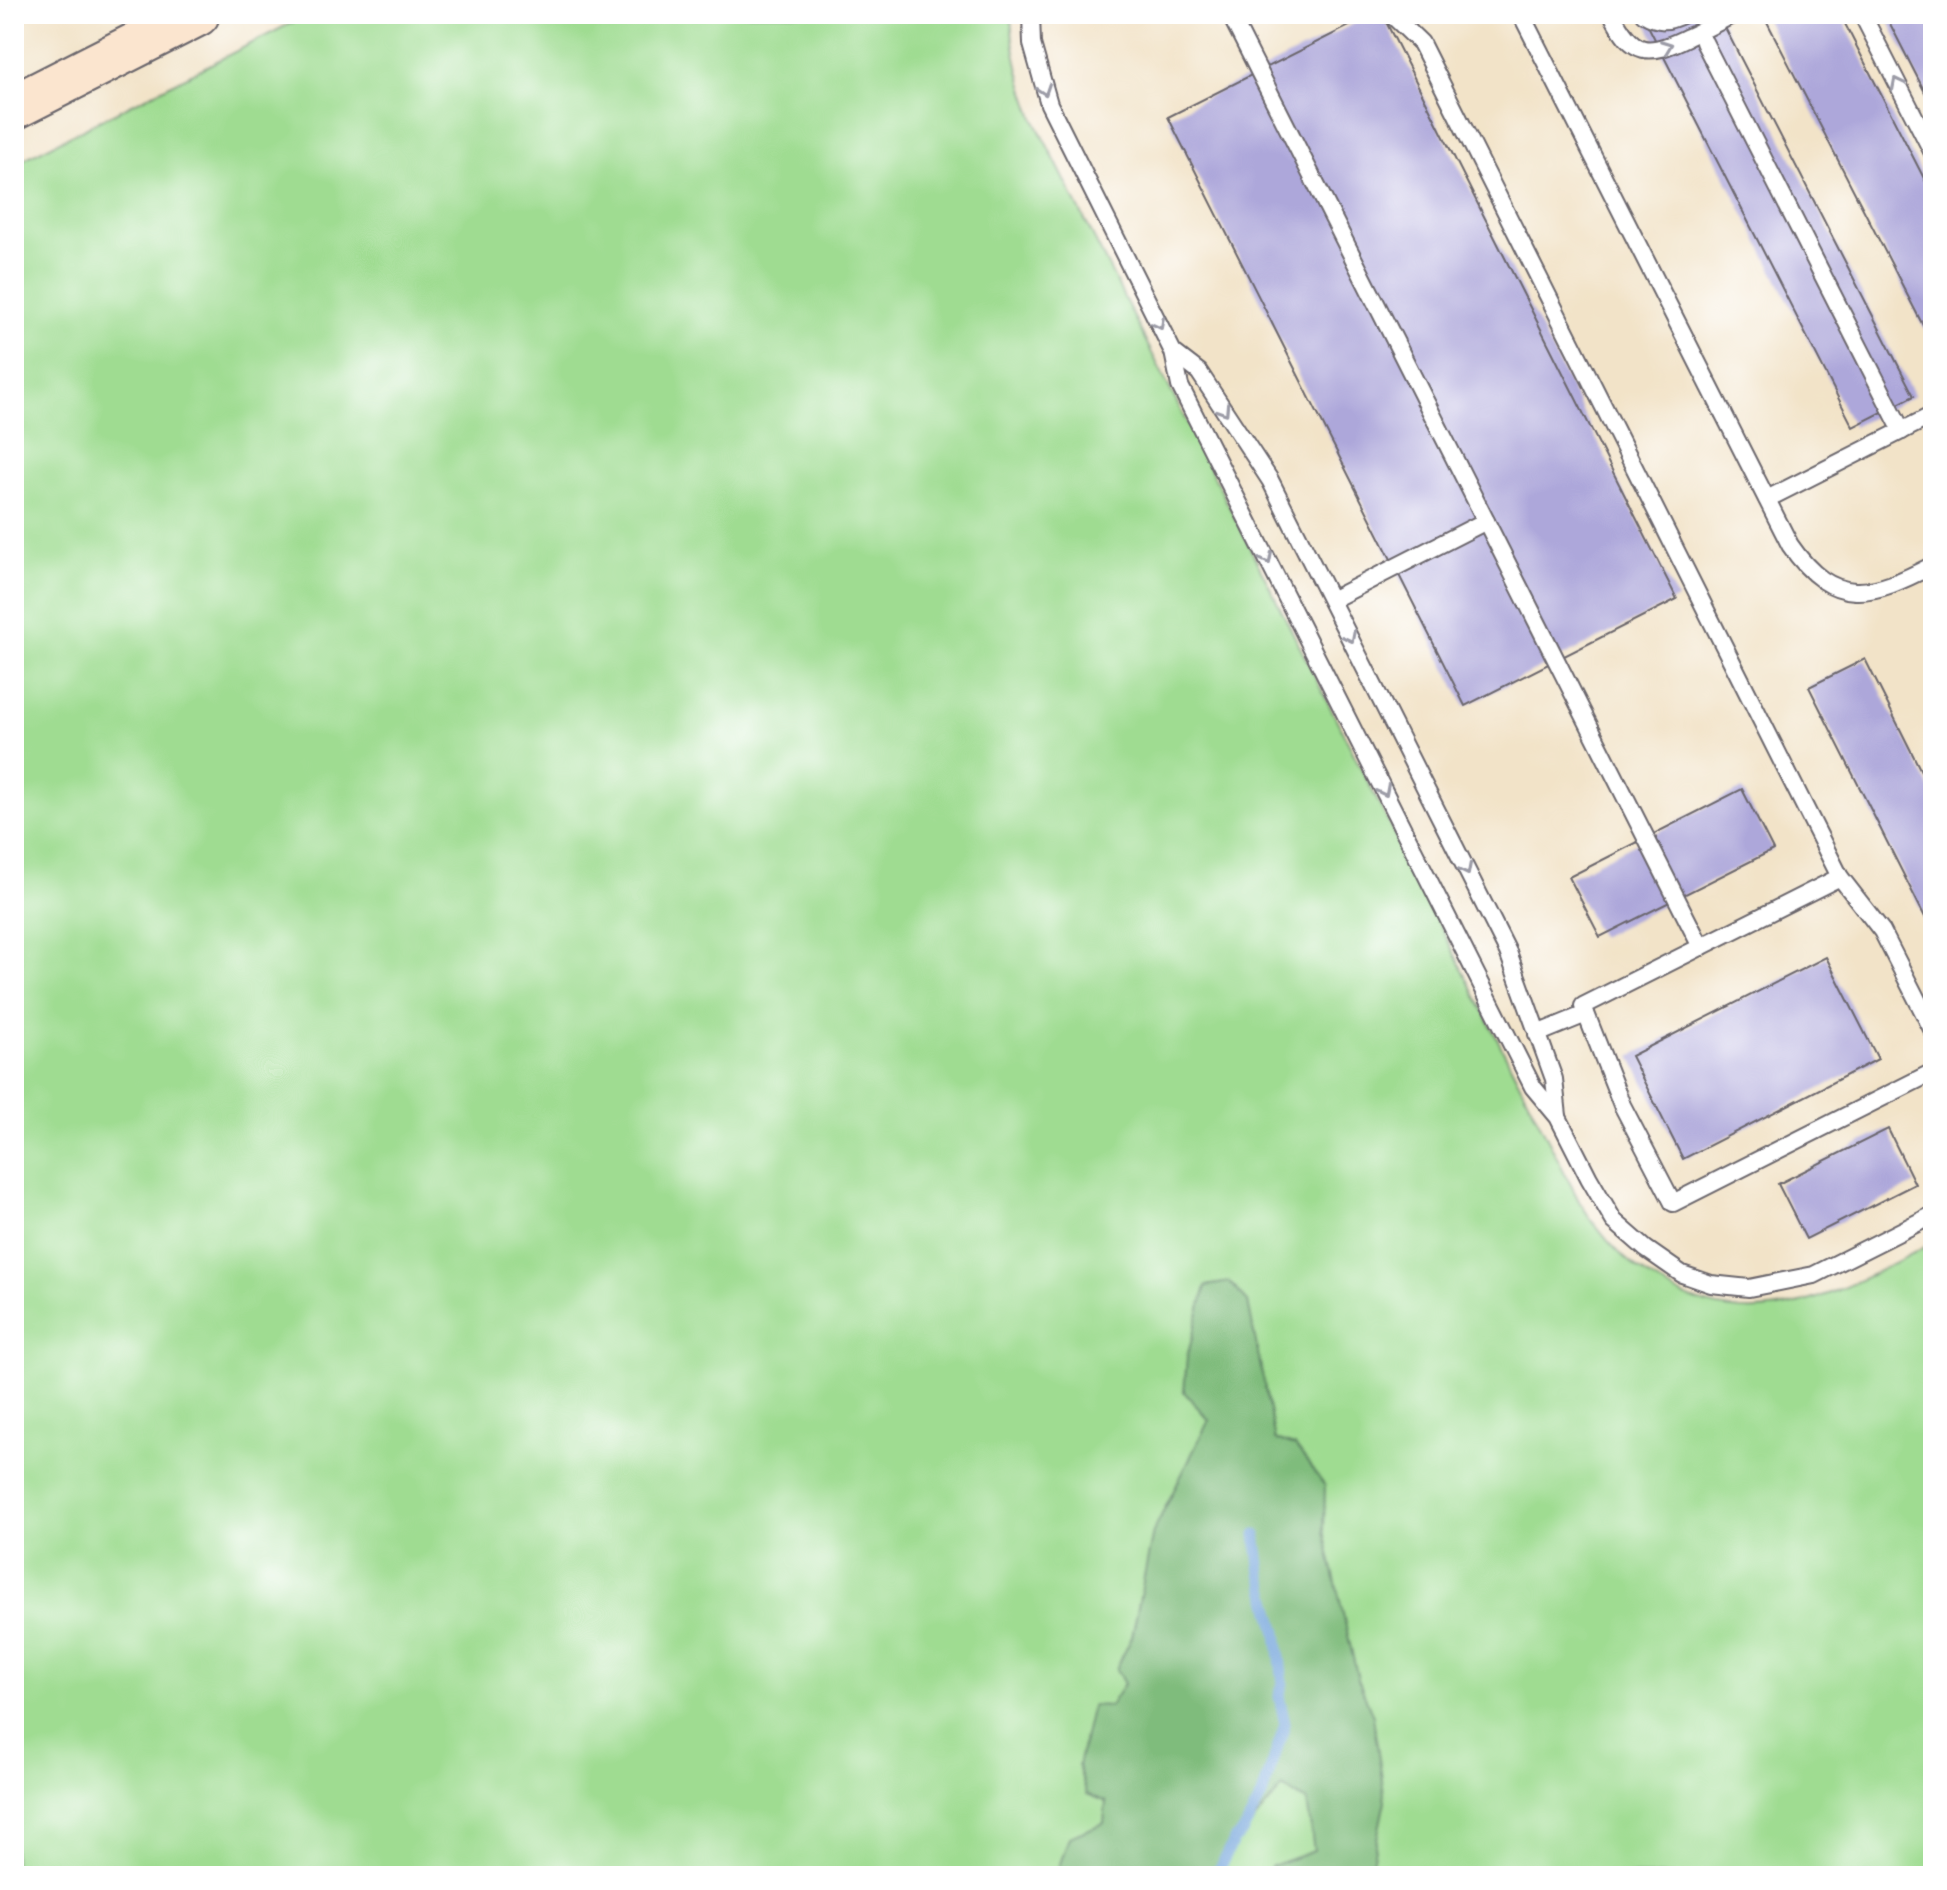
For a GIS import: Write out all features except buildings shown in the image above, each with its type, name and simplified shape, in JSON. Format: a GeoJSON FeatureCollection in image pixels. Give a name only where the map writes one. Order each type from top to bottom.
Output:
{"type":"FeatureCollection","features":[{"type":"Feature","properties":{"kind":"main road"},"geometry":{"type":"LineString","coordinates":[[14,107],[197,14]]}},
{"type":"Feature","properties":{"kind":"lane"},"geometry":{"type":"LineString","coordinates":[[1031,14],[1032,44],[1049,104],[1173,352],[1180,386],[1533,1087],[1558,1117],[1614,1221],[1646,1249],[1682,1274],[1711,1284],[1749,1288],[1814,1275],[1933,1215]]}},
{"type":"Feature","properties":{"kind":"lane"},"geometry":{"type":"LineString","coordinates":[[1230,14],[1701,947]]}},
{"type":"Feature","properties":{"kind":"lane"},"geometry":{"type":"LineString","coordinates":[[1391,14],[1421,43],[1840,877],[1882,931],[1933,1031]]}},
{"type":"Feature","properties":{"kind":"lane"},"geometry":{"type":"LineString","coordinates":[[1521,14],[1790,545],[1803,564],[1822,580],[1840,589],[1862,592],[1882,589],[1933,565]]}},
{"type":"Feature","properties":{"kind":"lane"},"geometry":{"type":"LineString","coordinates":[[1612,14],[1621,32],[1634,46],[1649,52],[1665,49],[1734,14]]}},
{"type":"Feature","properties":{"kind":"lane"},"geometry":{"type":"LineString","coordinates":[[1644,14],[1658,22],[1672,21],[1684,14]]}},
{"type":"Feature","properties":{"kind":"lane"},"geometry":{"type":"LineString","coordinates":[[1862,14],[1933,153]]}},
{"type":"Feature","properties":{"kind":"lane"},"geometry":{"type":"LineString","coordinates":[[1704,42],[1902,431]]}},
{"type":"Feature","properties":{"kind":"lane"},"geometry":{"type":"LineString","coordinates":[[1173,352],[1199,372],[1270,480],[1331,600],[1508,952],[1554,1079],[1558,1117]]}},
{"type":"Feature","properties":{"kind":"lane"},"geometry":{"type":"LineString","coordinates":[[1767,499],[1933,415]]}},
{"type":"Feature","properties":{"kind":"lane"},"geometry":{"type":"LineString","coordinates":[[1331,600],[1486,521]]}},
{"type":"Feature","properties":{"kind":"lane"},"geometry":{"type":"LineString","coordinates":[[1840,877],[1583,1006],[1622,1105],[1673,1203],[1933,1072]]}},
{"type":"Feature","properties":{"kind":"lane"},"geometry":{"type":"LineString","coordinates":[[1537,1034],[1586,1014]]}},
{"type":"Feature","properties":{"kind":"green space"},"geometry":{"type":"Polygon","coordinates":[[[309,14],[1011,14],[1019,69],[1036,123],[1579,1201],[1597,1227],[1626,1259],[1664,1286],[1700,1302],[1735,1310],[1769,1309],[1802,1303],[1867,1277],[1933,1243],[1933,1876],[14,1876],[14,164],[309,14]]]}},
{"type":"Feature","properties":{"kind":"green space"},"geometry":{"type":"Polygon","coordinates":[[[1229,1282],[1248,1302],[1275,1440],[1295,1446],[1325,1486],[1324,1531],[1358,1679],[1373,1716],[1385,1801],[1369,1876],[1266,1876],[1271,1866],[1314,1851],[1307,1801],[1282,1788],[1207,1876],[1056,1876],[1069,1837],[1104,1823],[1106,1802],[1087,1794],[1078,1766],[1092,1705],[1110,1706],[1124,1684],[1116,1669],[1132,1637],[1153,1532],[1209,1420],[1184,1392],[1187,1357],[1206,1286],[1229,1282]]]}},
{"type":"Feature","properties":{"kind":"waterway"},"geometry":{"type":"LineString","coordinates":[[1215,1876],[1262,1796],[1285,1724],[1279,1696],[1283,1683],[1277,1633],[1261,1573],[1256,1534]]}}]}
